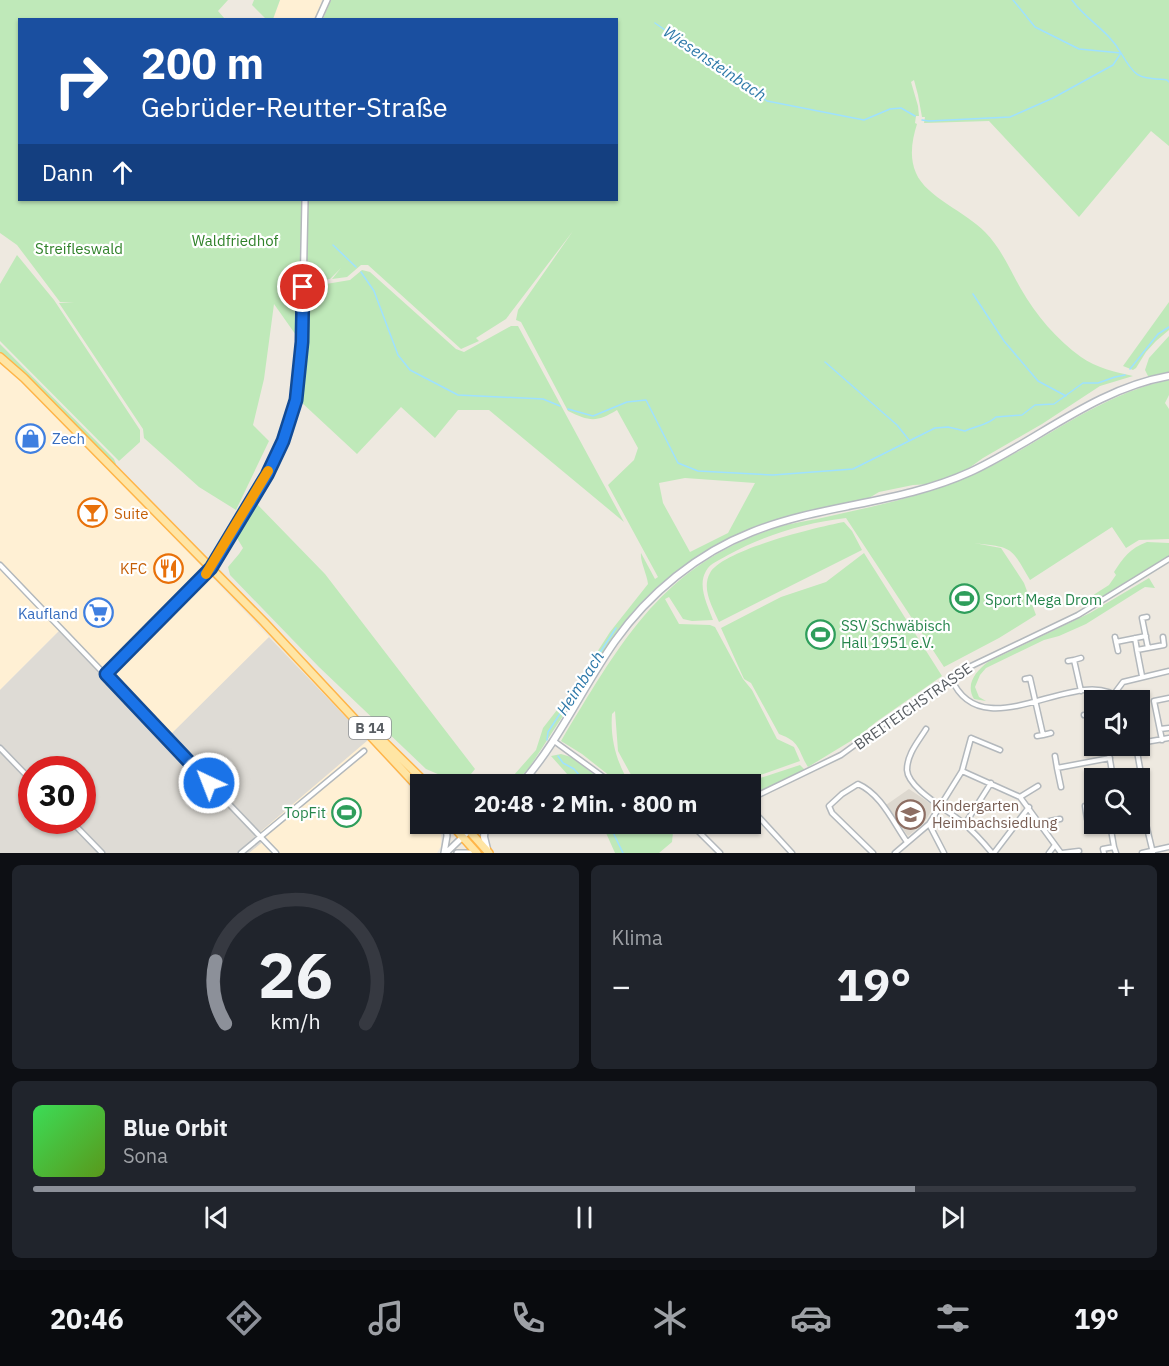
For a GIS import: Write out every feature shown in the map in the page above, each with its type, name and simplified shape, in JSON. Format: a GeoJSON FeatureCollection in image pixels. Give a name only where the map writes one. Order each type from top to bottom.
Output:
{"type":"FeatureCollection","features":[{"type":"Feature","properties":{"kind":"main road","name":"B 14"},"geometry":{"type":"LineString","coordinates":[[0,357],[24,378],[211,568],[312,672],[410,778]]}},
{"type":"Feature","properties":{"kind":"main road"},"geometry":{"type":"LineString","coordinates":[[529,774],[554,741],[604,657],[625,627],[649,600],[705,556],[752,532],[786,520],[869,503],[952,479],[1010,451],[1105,396],[1134,385],[1169,376]]}},
{"type":"Feature","properties":{"kind":"main road","name":"B 14"},"geometry":{"type":"LineString","coordinates":[[312,672],[417,774]]}},
{"type":"Feature","properties":{"kind":"main road"},"geometry":{"type":"LineString","coordinates":[[460,834],[477,853]]}},
{"type":"Feature","properties":{"kind":"main road"},"geometry":{"type":"LineString","coordinates":[[477,834],[488,853]]}},
{"type":"Feature","properties":{"kind":"main road"},"geometry":{"type":"LineString","coordinates":[[484,834],[488,853]]}},
{"type":"Feature","properties":{"kind":"street"},"geometry":{"type":"LineString","coordinates":[[319,18],[327,0]]}},
{"type":"Feature","properties":{"kind":"street"},"geometry":{"type":"LineString","coordinates":[[106,674],[211,568],[267,475],[283,441],[296,400],[302,342],[305,201]]}},
{"type":"Feature","properties":{"kind":"street","name":"BREITEICHSTRASSE"},"geometry":{"type":"LineString","coordinates":[[761,794],[842,755],[951,678],[983,659],[1078,615],[1169,559]]}},
{"type":"Feature","properties":{"kind":"street"},"geometry":{"type":"LineString","coordinates":[[0,565],[276,853]]}},
{"type":"Feature","properties":{"kind":"street"},"geometry":{"type":"LineString","coordinates":[[1142,618],[1148,648]]}},
{"type":"Feature","properties":{"kind":"street"},"geometry":{"type":"LineString","coordinates":[[1118,651],[1115,639],[1146,636]]}},
{"type":"Feature","properties":{"kind":"street"},"geometry":{"type":"LineString","coordinates":[[1137,650],[1165,648],[1162,637]]}},
{"type":"Feature","properties":{"kind":"street"},"geometry":{"type":"LineString","coordinates":[[1135,638],[1142,676]]}},
{"type":"Feature","properties":{"kind":"street"},"geometry":{"type":"LineString","coordinates":[[1068,662],[1082,658]]}},
{"type":"Feature","properties":{"kind":"street"},"geometry":{"type":"LineString","coordinates":[[1074,660],[1081,691]]}},
{"type":"Feature","properties":{"kind":"street"},"geometry":{"type":"LineString","coordinates":[[1117,690],[1123,682],[1169,671]]}},
{"type":"Feature","properties":{"kind":"street"},"geometry":{"type":"LineString","coordinates":[[951,678],[961,694],[983,708],[1008,707],[1084,691]]}},
{"type":"Feature","properties":{"kind":"street"},"geometry":{"type":"LineString","coordinates":[[1029,678],[1040,735],[1051,734]]}},
{"type":"Feature","properties":{"kind":"street"},"geometry":{"type":"LineString","coordinates":[[1162,740],[1154,701],[1169,698]]}},
{"type":"Feature","properties":{"kind":"street"},"geometry":{"type":"LineString","coordinates":[[1160,729],[1169,728]]}},
{"type":"Feature","properties":{"kind":"street"},"geometry":{"type":"LineString","coordinates":[[926,729],[913,750],[908,762],[907,774],[918,789],[965,824],[993,853],[1029,807]]}},
{"type":"Feature","properties":{"kind":"street"},"geometry":{"type":"LineString","coordinates":[[895,853],[929,824],[962,771],[972,738],[1000,750]]}},
{"type":"Feature","properties":{"kind":"street"},"geometry":{"type":"LineString","coordinates":[[1150,742],[1169,738]]}},
{"type":"Feature","properties":{"kind":"street"},"geometry":{"type":"LineString","coordinates":[[554,741],[599,774]]}},
{"type":"Feature","properties":{"kind":"street"},"geometry":{"type":"LineString","coordinates":[[0,748],[18,767]]}},
{"type":"Feature","properties":{"kind":"street"},"geometry":{"type":"LineString","coordinates":[[241,853],[364,751]]}},
{"type":"Feature","properties":{"kind":"street"},"geometry":{"type":"LineString","coordinates":[[1055,756],[1061,787]]}},
{"type":"Feature","properties":{"kind":"street"},"geometry":{"type":"LineString","coordinates":[[1099,756],[1100,760]]}},
{"type":"Feature","properties":{"kind":"street"},"geometry":{"type":"LineString","coordinates":[[1138,756],[1145,796],[1146,824],[1152,852]]}},
{"type":"Feature","properties":{"kind":"street"},"geometry":{"type":"LineString","coordinates":[[1058,768],[1110,758],[1112,768]]}},
{"type":"Feature","properties":{"kind":"street"},"geometry":{"type":"LineString","coordinates":[[962,771],[1020,797],[1061,853],[1079,850]]}},
{"type":"Feature","properties":{"kind":"street"},"geometry":{"type":"LineString","coordinates":[[965,824],[991,783]]}},
{"type":"Feature","properties":{"kind":"street"},"geometry":{"type":"LineString","coordinates":[[873,853],[832,813],[829,806],[858,784],[869,788],[880,801],[907,842]]}},
{"type":"Feature","properties":{"kind":"street"},"geometry":{"type":"LineString","coordinates":[[1020,797],[1038,786]]}},
{"type":"Feature","properties":{"kind":"street"},"geometry":{"type":"LineString","coordinates":[[761,819],[792,853]]}},
{"type":"Feature","properties":{"kind":"street"},"geometry":{"type":"LineString","coordinates":[[1040,823],[1060,819]]}},
{"type":"Feature","properties":{"kind":"street"},"geometry":{"type":"LineString","coordinates":[[929,824],[944,853]]}},
{"type":"Feature","properties":{"kind":"street"},"geometry":{"type":"LineString","coordinates":[[84,834],[102,853]]}},
{"type":"Feature","properties":{"kind":"street"},"geometry":{"type":"LineString","coordinates":[[445,853],[447,834]]}},
{"type":"Feature","properties":{"kind":"street"},"geometry":{"type":"LineString","coordinates":[[445,853],[466,834]]}},
{"type":"Feature","properties":{"kind":"street"},"geometry":{"type":"LineString","coordinates":[[702,834],[720,853]]}},
{"type":"Feature","properties":{"kind":"street"},"geometry":{"type":"LineString","coordinates":[[1112,834],[1116,853]]}},
{"type":"Feature","properties":{"kind":"street"},"geometry":{"type":"LineString","coordinates":[[1049,853],[1055,845]]}},
{"type":"Feature","properties":{"kind":"street"},"geometry":{"type":"LineString","coordinates":[[1104,853],[1103,849],[1114,847]]}},
{"type":"Feature","properties":{"kind":"street"},"geometry":{"type":"LineString","coordinates":[[1142,853],[1169,847]]}},
{"type":"Feature","properties":{"kind":"street"},"geometry":{"type":"LineString","coordinates":[[457,853],[470,853]]}},
{"type":"Feature","properties":{"kind":"shaded area"},"geometry":{"type":"Polygon","coordinates":[[[280,0],[322,0],[316,18],[274,18],[280,0]]]}},
{"type":"Feature","properties":{"kind":"shaded area"},"geometry":{"type":"Polygon","coordinates":[[[0,361],[63,422],[368,740],[410,787],[410,834],[441,834],[441,846],[437,853],[249,853],[264,840],[60,630],[0,690],[0,361]]]}},
{"type":"Feature","properties":{"kind":"shaded area"},"geometry":{"type":"Polygon","coordinates":[[[60,630],[166,739],[269,637],[368,740],[259,833],[265,840],[249,853],[0,853],[0,690],[60,630]]]}},
{"type":"Feature","properties":{"kind":"shaded area","name":"Kindergarten Heimbachsiedlung"},"geometry":{"type":"Polygon","coordinates":[[[909,789],[934,806],[924,823],[908,836],[886,805],[909,789]]]}},
{"type":"Feature","properties":{"kind":"green space"},"geometry":{"type":"Polygon","coordinates":[[[0,0],[228,0],[218,11],[224,18],[18,18],[18,201],[303,201],[298,338],[274,304],[264,379],[253,425],[269,441],[236,510],[199,487],[144,438],[143,429],[59,303],[74,302],[60,302],[17,245],[0,233],[0,0]]]}},
{"type":"Feature","properties":{"kind":"green space"},"geometry":{"type":"Polygon","coordinates":[[[254,0],[280,0],[273,18],[265,18],[252,5],[254,0]]]}},
{"type":"Feature","properties":{"kind":"green space"},"geometry":{"type":"Polygon","coordinates":[[[331,0],[1169,0],[1169,146],[1151,131],[1079,217],[989,121],[924,123],[925,117],[922,117],[914,80],[911,82],[919,116],[916,116],[912,161],[921,182],[928,190],[977,225],[991,238],[1033,308],[1064,343],[1093,364],[1133,376],[1100,386],[962,473],[932,484],[913,485],[879,492],[864,501],[774,521],[734,537],[704,553],[663,584],[630,618],[611,642],[523,774],[515,774],[536,750],[543,728],[574,688],[610,632],[648,584],[641,553],[655,579],[658,577],[608,485],[634,460],[638,448],[617,410],[598,419],[587,419],[568,411],[521,322],[516,320],[518,310],[573,231],[506,319],[476,338],[479,341],[461,349],[368,265],[361,265],[347,277],[332,279],[341,268],[330,279],[304,282],[308,201],[618,201],[618,18],[323,18],[331,0]],[[685,478],[659,483],[663,503],[690,552],[728,533],[755,483],[685,478]]]}},
{"type":"Feature","properties":{"kind":"green space"},"geometry":{"type":"Polygon","coordinates":[[[17,255],[54,300],[140,430],[140,442],[119,461],[0,341],[0,284],[17,255]]]}},
{"type":"Feature","properties":{"kind":"green space"},"geometry":{"type":"Polygon","coordinates":[[[362,270],[370,272],[456,349],[464,352],[511,326],[518,326],[624,522],[489,410],[458,410],[435,438],[401,407],[357,454],[300,401],[304,362],[306,291],[308,287],[350,280],[362,270]]]}},
{"type":"Feature","properties":{"kind":"green space"},"geometry":{"type":"Polygon","coordinates":[[[1169,302],[1169,330],[1146,352],[1136,368],[1133,370],[1123,366],[1169,302]]]}},
{"type":"Feature","properties":{"kind":"green space"},"geometry":{"type":"Polygon","coordinates":[[[1169,336],[1169,373],[1149,378],[1145,370],[1149,358],[1169,336]]]}},
{"type":"Feature","properties":{"kind":"green space"},"geometry":{"type":"Polygon","coordinates":[[[0,344],[114,459],[116,464],[113,465],[17,366],[0,352],[0,344]]]}},
{"type":"Feature","properties":{"kind":"green space"},"geometry":{"type":"Polygon","coordinates":[[[299,346],[289,417],[270,463],[241,511],[239,510],[266,465],[279,437],[289,399],[296,348],[299,346]]]}},
{"type":"Feature","properties":{"kind":"green space"},"geometry":{"type":"Polygon","coordinates":[[[1169,380],[1169,395],[1165,403],[1169,409],[1169,539],[1139,540],[1126,548],[1112,527],[1030,580],[1009,551],[997,546],[974,543],[1001,548],[1024,583],[1036,615],[999,638],[944,667],[846,518],[815,523],[770,536],[742,548],[708,568],[704,577],[703,589],[713,620],[683,619],[669,597],[665,599],[679,624],[715,627],[743,679],[752,690],[777,739],[794,747],[800,761],[761,775],[631,774],[618,751],[615,711],[612,714],[613,742],[624,774],[607,774],[561,741],[604,671],[649,610],[676,584],[706,561],[741,542],[782,526],[890,502],[961,480],[1013,454],[1088,411],[1141,388],[1169,380]]]}},
{"type":"Feature","properties":{"kind":"green space"},"geometry":{"type":"Polygon","coordinates":[[[255,502],[325,574],[475,769],[471,774],[438,774],[426,769],[319,667],[230,575],[228,567],[243,548],[234,533],[255,502]]]}},
{"type":"Feature","properties":{"kind":"green space"},"geometry":{"type":"Polygon","coordinates":[[[844,522],[852,531],[862,550],[719,622],[707,592],[710,573],[718,564],[771,541],[844,522]]]}},
{"type":"Feature","properties":{"kind":"green space"},"geometry":{"type":"Polygon","coordinates":[[[1147,542],[1169,543],[1169,556],[1096,601],[1092,602],[1087,599],[1109,585],[1116,575],[1114,572],[1131,550],[1147,542]]]}},
{"type":"Feature","properties":{"kind":"green space","name":"SSV Schwäbisch Hall 1951 e.V."},"geometry":{"type":"Polygon","coordinates":[[[864,553],[942,676],[859,736],[808,767],[795,743],[779,734],[751,683],[744,679],[721,628],[781,597],[826,582],[864,553]]]}},
{"type":"Feature","properties":{"kind":"green space"},"geometry":{"type":"Polygon","coordinates":[[[1149,578],[1155,588],[1145,587],[1086,624],[1044,640],[986,668],[975,687],[979,697],[986,701],[974,699],[971,683],[979,669],[988,662],[1090,613],[1149,578]]]}},
{"type":"Feature","properties":{"kind":"green space"},"geometry":{"type":"Polygon","coordinates":[[[561,754],[571,757],[594,774],[567,774],[551,756],[561,754]]]}},
{"type":"Feature","properties":{"kind":"green space"},"geometry":{"type":"Polygon","coordinates":[[[800,765],[804,769],[802,773],[761,791],[761,778],[800,765]]]}},
{"type":"Feature","properties":{"kind":"green space"},"geometry":{"type":"Polygon","coordinates":[[[606,834],[673,834],[672,842],[659,853],[615,853],[606,834]]]}},
{"type":"Feature","properties":{"kind":"waterway"},"geometry":{"type":"LineString","coordinates":[[1013,0],[1035,27],[1079,49],[1121,53],[1134,72],[1144,77],[1169,82]]}},
{"type":"Feature","properties":{"kind":"waterway","name":"Wiesensteinbach"},"geometry":{"type":"LineString","coordinates":[[922,120],[1010,117],[1053,98],[1113,65],[1121,53],[1116,45],[1072,0]]}},
{"type":"Feature","properties":{"kind":"waterway","name":"Wiesensteinbach"},"geometry":{"type":"LineString","coordinates":[[655,23],[767,101],[864,120],[890,109],[901,108],[915,116]]}},
{"type":"Feature","properties":{"kind":"waterway"},"geometry":{"type":"LineString","coordinates":[[333,245],[356,267]]}},
{"type":"Feature","properties":{"kind":"waterway"},"geometry":{"type":"LineString","coordinates":[[361,272],[374,291],[398,355],[410,370],[458,395],[543,399],[560,406]]}},
{"type":"Feature","properties":{"kind":"waterway"},"geometry":{"type":"LineString","coordinates":[[973,294],[1004,341],[1038,381],[1066,396]]}},
{"type":"Feature","properties":{"kind":"waterway"},"geometry":{"type":"LineString","coordinates":[[1130,369],[1158,334],[1169,327]]}},
{"type":"Feature","properties":{"kind":"waterway"},"geometry":{"type":"LineString","coordinates":[[825,362],[897,425],[909,440]]}},
{"type":"Feature","properties":{"kind":"waterway"},"geometry":{"type":"LineString","coordinates":[[568,409],[593,416],[627,402],[646,400],[678,463],[698,471],[773,475],[853,469],[935,428],[948,427],[965,431],[986,424],[996,417],[1022,415],[1035,405],[1054,404],[1083,383],[1098,383],[1125,375]]}},
{"type":"Feature","properties":{"kind":"waterway","name":"Heimbach"},"geometry":{"type":"LineString","coordinates":[[547,740],[548,732],[616,628]]}},
{"type":"Feature","properties":{"kind":"waterway","name":"Heimbach"},"geometry":{"type":"LineString","coordinates":[[558,756],[563,763],[578,774]]}},
{"type":"Feature","properties":{"kind":"waterway","name":"Heimbach"},"geometry":{"type":"LineString","coordinates":[[614,834],[623,853]]}},
{"type":"Feature","properties":{"kind":"slow traffic"},"geometry":{"type":"LineString","coordinates":[[206,574],[268,471]]}},
{"type":"Feature","properties":{"kind":"place","name":"Zech"},"geometry":{"type":"Point","coordinates":[31,438]}},
{"type":"Feature","properties":{"kind":"place","name":"Suite"},"geometry":{"type":"Point","coordinates":[93,513]}},
{"type":"Feature","properties":{"kind":"place","name":"KFC"},"geometry":{"type":"Point","coordinates":[168,568]}},
{"type":"Feature","properties":{"kind":"place","name":"Sport Mega Drom"},"geometry":{"type":"Point","coordinates":[964,599]}},
{"type":"Feature","properties":{"kind":"place","name":"Kaufland"},"geometry":{"type":"Point","coordinates":[99,613]}},
{"type":"Feature","properties":{"kind":"place","name":"SSV Schwäbisch Hall 1951 e.V."},"geometry":{"type":"Point","coordinates":[820,634]}},
{"type":"Feature","properties":{"kind":"place","name":"TopFit"},"geometry":{"type":"Point","coordinates":[347,812]}},
{"type":"Feature","properties":{"kind":"place","name":"Kindergarten Heimbachsiedlung"},"geometry":{"type":"Point","coordinates":[911,814]}},
{"type":"Feature","properties":{"kind":"route"},"geometry":{"type":"LineString","coordinates":[[209,783],[106,674],[211,568],[267,475],[283,441],[296,400],[302,342],[303,287]]}},
{"type":"Feature","properties":{"kind":"park label","name":"Waldfriedhof"},"geometry":{"type":"Point","coordinates":[235,240]}},
{"type":"Feature","properties":{"kind":"park label","name":"Streifleswald"},"geometry":{"type":"Point","coordinates":[79,248]}}]}
